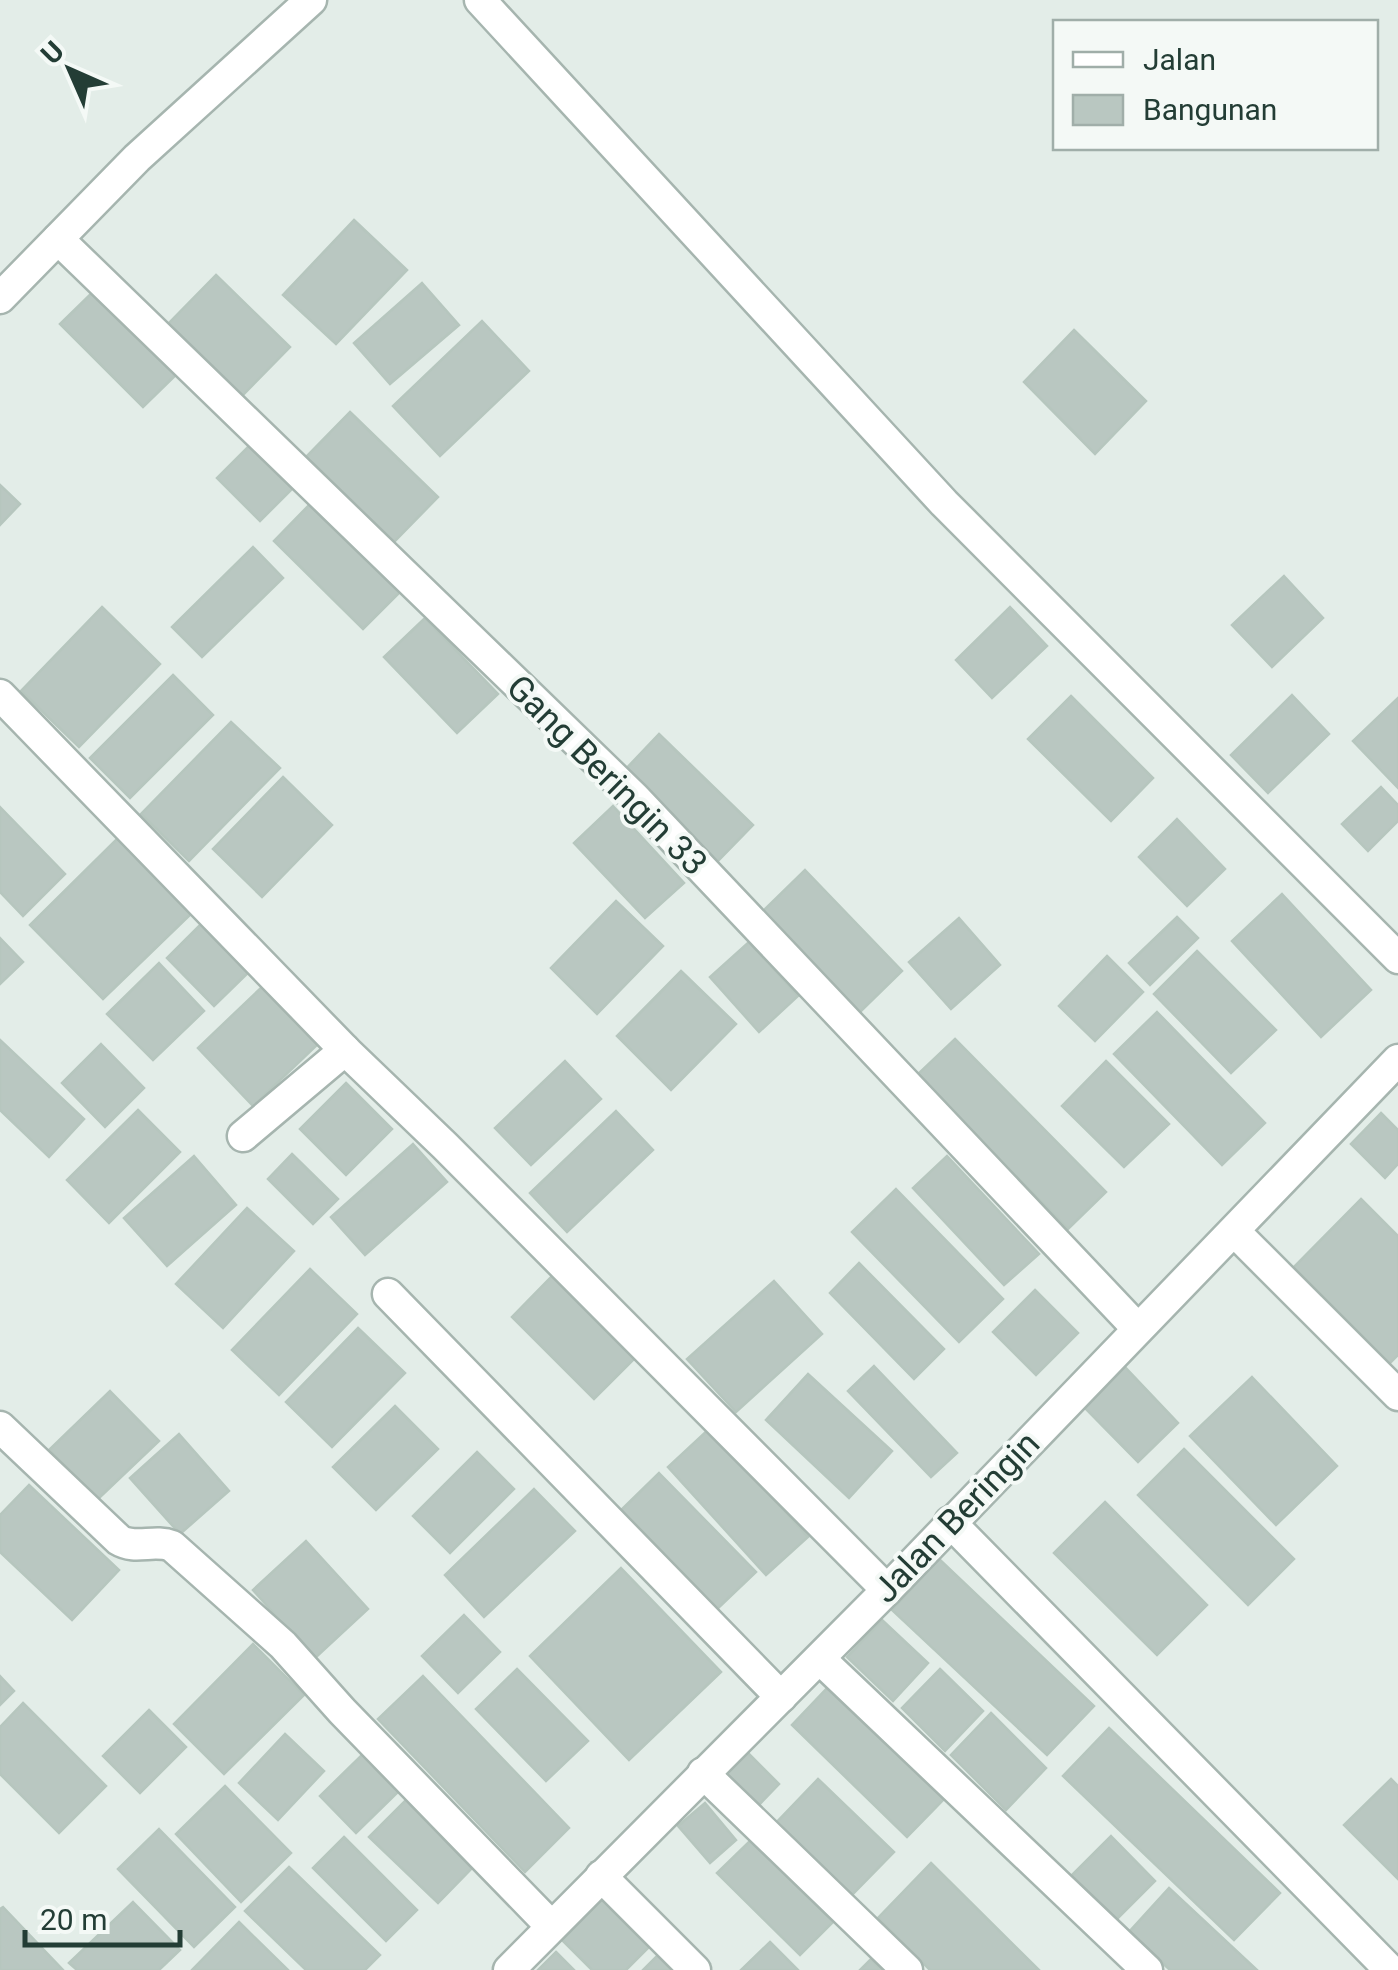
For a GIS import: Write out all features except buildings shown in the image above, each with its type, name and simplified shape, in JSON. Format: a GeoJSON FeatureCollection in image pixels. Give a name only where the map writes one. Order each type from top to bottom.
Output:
{"type":"FeatureCollection","features":[{"type":"Feature","properties":{"kind":"street"},"geometry":{"type":"LineString","coordinates":[[0,298],[137,158],[311,0]]}},
{"type":"Feature","properties":{"kind":"street"},"geometry":{"type":"LineString","coordinates":[[480,0],[944,502],[1398,958]]}},
{"type":"Feature","properties":{"kind":"street","name":"Gang Beringin 33"},"geometry":{"type":"LineString","coordinates":[[58,240],[635,798],[1137,1328]]}},
{"type":"Feature","properties":{"kind":"street"},"geometry":{"type":"LineString","coordinates":[[0,695],[344,1050],[445,1146],[887,1590]]}},
{"type":"Feature","properties":{"kind":"street"},"geometry":{"type":"LineString","coordinates":[[243,1136],[344,1050]]}},
{"type":"Feature","properties":{"kind":"street","name":"Jalan Beringin"},"geometry":{"type":"LineString","coordinates":[[509,1970],[820,1659],[1137,1328],[1396,1066]]}},
{"type":"Feature","properties":{"kind":"street"},"geometry":{"type":"LineString","coordinates":[[1235,1232],[1398,1395]]}},
{"type":"Feature","properties":{"kind":"street"},"geometry":{"type":"LineString","coordinates":[[388,1294],[781,1697]]}},
{"type":"Feature","properties":{"kind":"street"},"geometry":{"type":"LineString","coordinates":[[0,1426],[119,1540],[128,1546],[159,1541],[172,1546],[242,1605],[552,1926]]}},
{"type":"Feature","properties":{"kind":"street"},"geometry":{"type":"LineString","coordinates":[[950,1522],[1390,1970]]}},
{"type":"Feature","properties":{"kind":"street"},"geometry":{"type":"LineString","coordinates":[[820,1659],[1147,1970]]}},
{"type":"Feature","properties":{"kind":"street"},"geometry":{"type":"LineString","coordinates":[[704,1773],[908,1970]]}},
{"type":"Feature","properties":{"kind":"street"},"geometry":{"type":"LineString","coordinates":[[601,1876],[696,1970]]}}]}
